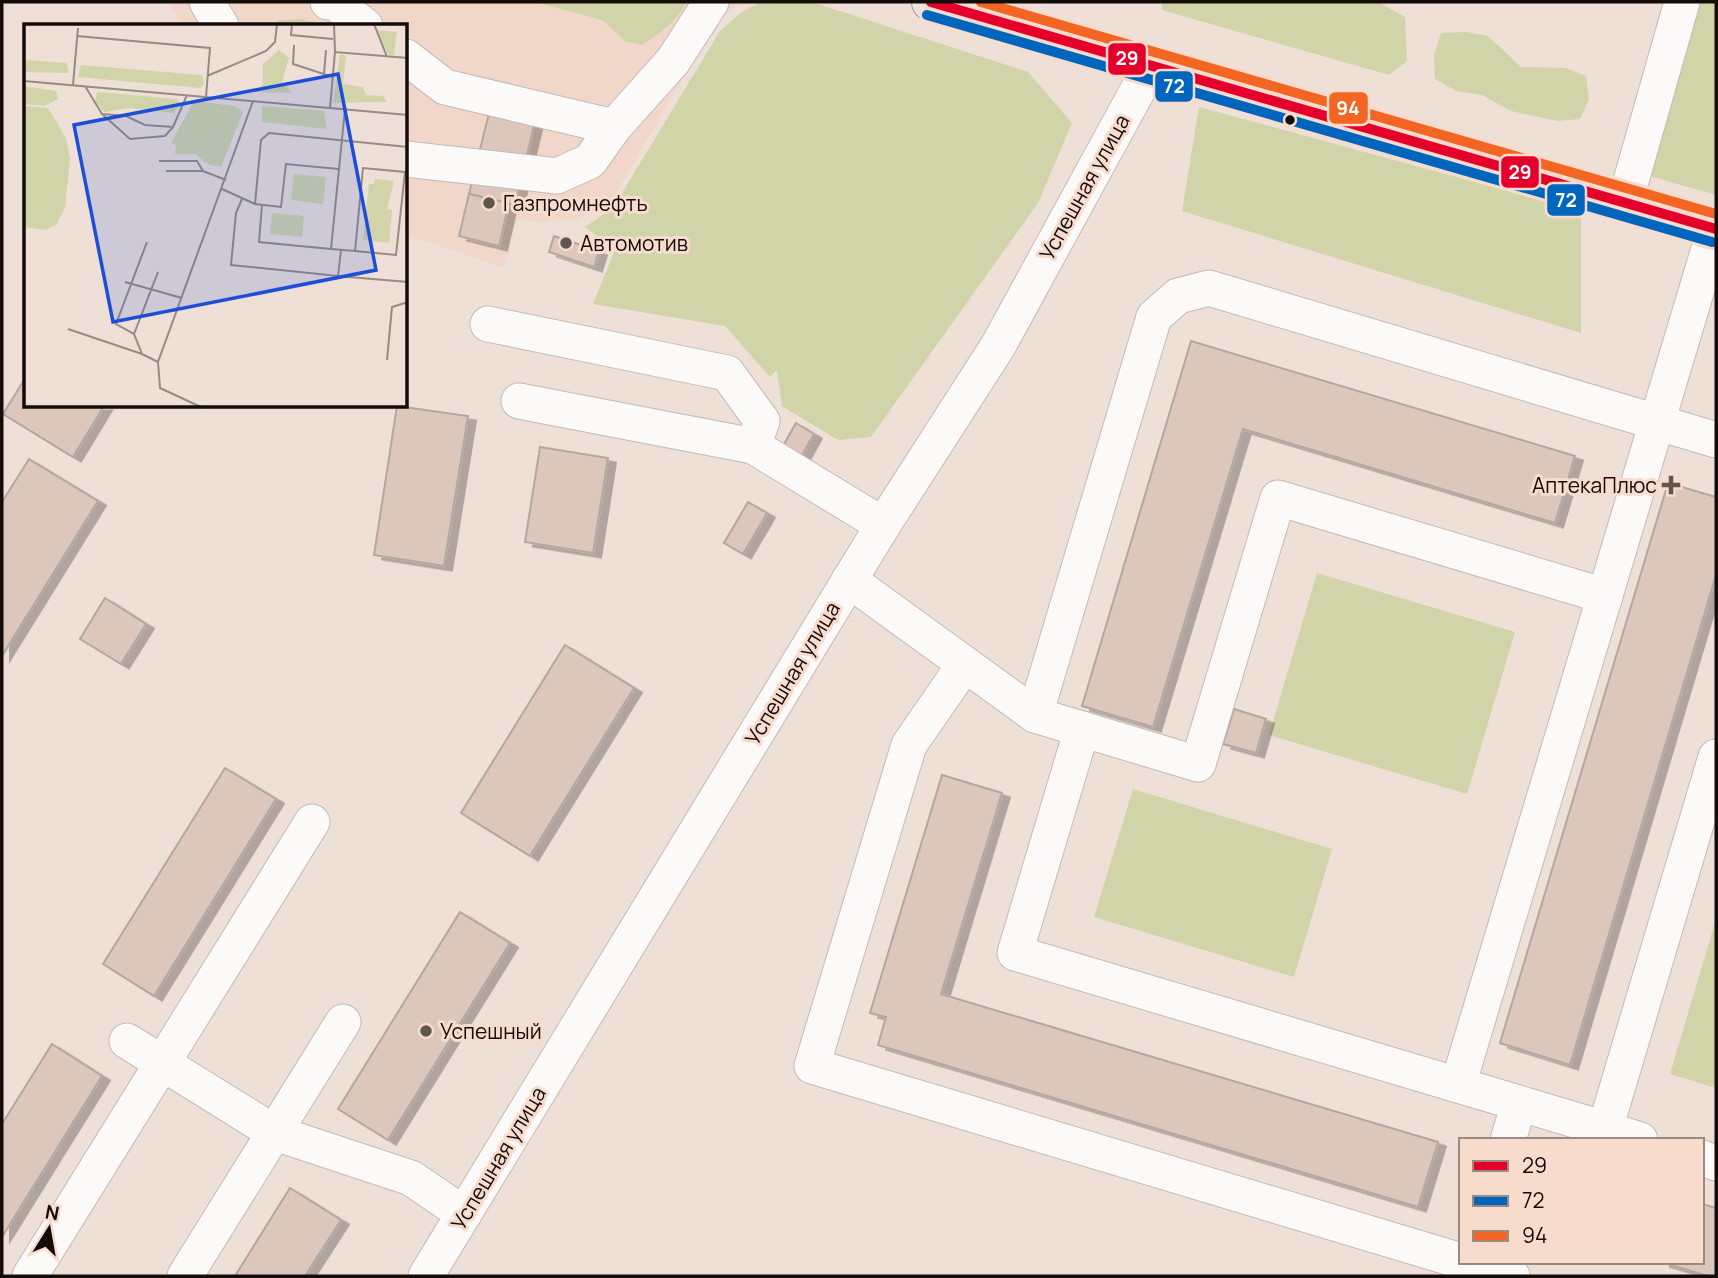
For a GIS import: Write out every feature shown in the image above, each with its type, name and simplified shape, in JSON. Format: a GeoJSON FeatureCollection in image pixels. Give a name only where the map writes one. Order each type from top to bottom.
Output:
{"type":"FeatureCollection","features":[{"type":"Feature","properties":{"kind":"main road"},"geometry":{"type":"LineString","coordinates":[[931,2],[1715,229]]}},
{"type":"Feature","properties":{"kind":"street"},"geometry":{"type":"LineString","coordinates":[[207,2],[220,24]]}},
{"type":"Feature","properties":{"kind":"street"},"geometry":{"type":"LineString","coordinates":[[328,2],[362,24]]}},
{"type":"Feature","properties":{"kind":"street"},"geometry":{"type":"LineString","coordinates":[[408,159],[557,176],[590,161],[614,127],[673,61],[711,2]]}},
{"type":"Feature","properties":{"kind":"street"},"geometry":{"type":"LineString","coordinates":[[1625,202],[1674,5]]}},
{"type":"Feature","properties":{"kind":"street"},"geometry":{"type":"LineString","coordinates":[[408,59],[445,87],[614,127]]}},
{"type":"Feature","properties":{"kind":"street","name":"Успешная улица"},"geometry":{"type":"LineString","coordinates":[[426,1276],[849,580],[998,346],[1151,66]]}},
{"type":"Feature","properties":{"kind":"street"},"geometry":{"type":"LineString","coordinates":[[1458,1085],[1715,229]]}},
{"type":"Feature","properties":{"kind":"street"},"geometry":{"type":"LineString","coordinates":[[1035,715],[1154,317],[1178,296],[1209,288],[1716,440]]}},
{"type":"Feature","properties":{"kind":"street"},"geometry":{"type":"LineString","coordinates":[[488,324],[727,373],[762,421],[754,446]]}},
{"type":"Feature","properties":{"kind":"street"},"geometry":{"type":"LineString","coordinates":[[519,401],[754,446],[883,525]]}},
{"type":"Feature","properties":{"kind":"street"},"geometry":{"type":"LineString","coordinates":[[849,580],[1035,715],[1198,764],[1278,498],[1605,596]]}},
{"type":"Feature","properties":{"kind":"street"},"geometry":{"type":"LineString","coordinates":[[965,664],[909,745],[812,1066],[1459,1260]]}},
{"type":"Feature","properties":{"kind":"street"},"geometry":{"type":"LineString","coordinates":[[1082,729],[1015,953],[1634,1138]]}},
{"type":"Feature","properties":{"kind":"street"},"geometry":{"type":"LineString","coordinates":[[1605,1129],[1716,757]]}},
{"type":"Feature","properties":{"kind":"street"},"geometry":{"type":"LineString","coordinates":[[30,1276],[312,822]]}},
{"type":"Feature","properties":{"kind":"street"},"geometry":{"type":"LineString","coordinates":[[185,1276],[343,1022]]}},
{"type":"Feature","properties":{"kind":"street"},"geometry":{"type":"LineString","coordinates":[[127,1041],[275,1133],[411,1178],[464,1214]]}},
{"type":"Feature","properties":{"kind":"street"},"geometry":{"type":"LineString","coordinates":[[1509,1138],[1519,1104]]}},
{"type":"Feature","properties":{"kind":"street"},"geometry":{"type":"LineString","coordinates":[[1473,1264],[1512,1276]]}},
{"type":"Feature","properties":{"kind":"shaded area"},"geometry":{"type":"Polygon","coordinates":[[[167,2],[740,2],[712,28],[615,195],[579,219],[540,222],[517,219],[504,268],[408,236],[408,24],[182,24],[167,2]]]}},
{"type":"Feature","properties":{"kind":"green space"},"geometry":{"type":"Polygon","coordinates":[[[535,2],[687,2],[667,26],[642,45],[625,41],[602,20],[535,2]]]}},
{"type":"Feature","properties":{"kind":"green space"},"geometry":{"type":"Polygon","coordinates":[[[761,2],[812,2],[1028,72],[1072,123],[1038,203],[871,437],[838,440],[782,406],[777,370],[770,377],[725,326],[593,304],[615,250],[585,227],[613,208],[720,31],[742,12],[761,2]]]}},
{"type":"Feature","properties":{"kind":"green space"},"geometry":{"type":"Polygon","coordinates":[[[1162,2],[1378,2],[1405,17],[1407,61],[1389,75],[1162,10],[1162,2]]]}},
{"type":"Feature","properties":{"kind":"green space"},"geometry":{"type":"Polygon","coordinates":[[[1696,2],[1716,2],[1716,195],[1646,175],[1696,2]]]}},
{"type":"Feature","properties":{"kind":"green space"},"geometry":{"type":"Polygon","coordinates":[[[302,19],[320,24],[274,24],[280,20],[302,19]]]}},
{"type":"Feature","properties":{"kind":"green space"},"geometry":{"type":"Polygon","coordinates":[[[1467,32],[1488,36],[1521,67],[1566,68],[1586,76],[1589,99],[1580,119],[1557,121],[1511,111],[1482,95],[1456,91],[1435,79],[1434,55],[1441,33],[1467,32]]]}},
{"type":"Feature","properties":{"kind":"green space"},"geometry":{"type":"Polygon","coordinates":[[[1199,107],[1581,211],[1581,333],[1182,211],[1199,107]]]}},
{"type":"Feature","properties":{"kind":"green space"},"geometry":{"type":"Polygon","coordinates":[[[1317,573],[1515,632],[1467,794],[1269,735],[1317,573]]]}},
{"type":"Feature","properties":{"kind":"green space"},"geometry":{"type":"Polygon","coordinates":[[[1133,789],[1332,849],[1294,977],[1094,917],[1133,789]]]}},
{"type":"Feature","properties":{"kind":"green space"},"geometry":{"type":"Polygon","coordinates":[[[1716,919],[1716,1088],[1670,1074],[1716,919]]]}},
{"type":"Feature","properties":{"kind":"building"},"geometry":{"type":"Polygon","coordinates":[[[496,85],[541,96],[515,205],[469,194],[496,85]]]}},
{"type":"Feature","properties":{"kind":"building"},"geometry":{"type":"Polygon","coordinates":[[[469,194],[509,203],[499,246],[459,236],[469,194]]]}},
{"type":"Feature","properties":{"kind":"building"},"geometry":{"type":"Polygon","coordinates":[[[554,236],[599,251],[594,267],[549,252],[554,236]]]}},
{"type":"Feature","properties":{"kind":"building"},"geometry":{"type":"Polygon","coordinates":[[[1191,341],[1575,456],[1555,523],[1243,429],[1153,727],[1082,706],[1191,341]]]}},
{"type":"Feature","properties":{"kind":"building"},"geometry":{"type":"Polygon","coordinates":[[[24,380],[24,408],[103,408],[73,457],[3,414],[24,380]]]}},
{"type":"Feature","properties":{"kind":"building"},"geometry":{"type":"Polygon","coordinates":[[[397,408],[468,416],[444,566],[374,555],[397,408]]]}},
{"type":"Feature","properties":{"kind":"building"},"geometry":{"type":"Polygon","coordinates":[[[796,423],[814,434],[801,457],[783,446],[796,423]]]}},
{"type":"Feature","properties":{"kind":"building"},"geometry":{"type":"Polygon","coordinates":[[[540,447],[608,458],[593,553],[525,542],[540,447]]]}},
{"type":"Feature","properties":{"kind":"building"},"geometry":{"type":"Polygon","coordinates":[[[29,459],[98,501],[2,656],[2,502],[29,459]]]}},
{"type":"Feature","properties":{"kind":"building"},"geometry":{"type":"Polygon","coordinates":[[[1668,483],[1716,497],[1716,575],[1570,1065],[1500,1043],[1668,483]]]}},
{"type":"Feature","properties":{"kind":"building"},"geometry":{"type":"Polygon","coordinates":[[[748,502],[767,513],[743,554],[724,543],[748,502]]]}},
{"type":"Feature","properties":{"kind":"building"},"geometry":{"type":"Polygon","coordinates":[[[105,598],[146,624],[121,664],[80,639],[105,598]]]}},
{"type":"Feature","properties":{"kind":"building"},"geometry":{"type":"Polygon","coordinates":[[[565,645],[634,688],[530,856],[461,813],[565,645]]]}},
{"type":"Feature","properties":{"kind":"building"},"geometry":{"type":"Polygon","coordinates":[[[1234,709],[1266,719],[1256,753],[1223,744],[1234,709]]]}},
{"type":"Feature","properties":{"kind":"building"},"geometry":{"type":"Polygon","coordinates":[[[225,768],[276,799],[154,996],[103,964],[225,768]]]}},
{"type":"Feature","properties":{"kind":"building"},"geometry":{"type":"Polygon","coordinates":[[[942,775],[1002,793],[941,994],[1438,1142],[1418,1207],[878,1045],[886,1017],[870,1013],[942,775]]]}},
{"type":"Feature","properties":{"kind":"building"},"geometry":{"type":"Polygon","coordinates":[[[460,912],[510,943],[388,1140],[338,1109],[460,912]]]}},
{"type":"Feature","properties":{"kind":"building"},"geometry":{"type":"Polygon","coordinates":[[[52,1044],[102,1076],[2,1237],[2,1124],[52,1044]]]}},
{"type":"Feature","properties":{"kind":"building"},"geometry":{"type":"Polygon","coordinates":[[[290,1188],[341,1220],[305,1276],[235,1276],[290,1188]]]}},
{"type":"Feature","properties":{"kind":"building"},"geometry":{"type":"Polygon","coordinates":[[[1704,1205],[1716,1208],[1716,1276],[1668,1264],[1704,1264],[1704,1205]]]}},
{"type":"Feature","properties":{"kind":"transit line","name":"29"},"geometry":{"type":"LineString","coordinates":[[931,2],[1716,229]]}},
{"type":"Feature","properties":{"kind":"transit line","name":"94"},"geometry":{"type":"LineString","coordinates":[[981,2],[1716,214]]}},
{"type":"Feature","properties":{"kind":"transit line","name":"72"},"geometry":{"type":"LineString","coordinates":[[927,15],[1712,242]]}},
{"type":"Feature","properties":{"kind":"place","name":"Газпромнефть"},"geometry":{"type":"Point","coordinates":[489,203]}},
{"type":"Feature","properties":{"kind":"place","name":"Автомотив"},"geometry":{"type":"Point","coordinates":[566,243]}},
{"type":"Feature","properties":{"kind":"place","name":"АптекаПлюс"},"geometry":{"type":"Point","coordinates":[1671,485]}},
{"type":"Feature","properties":{"kind":"place","name":"Успешный"},"geometry":{"type":"Point","coordinates":[426,1031]}}]}
